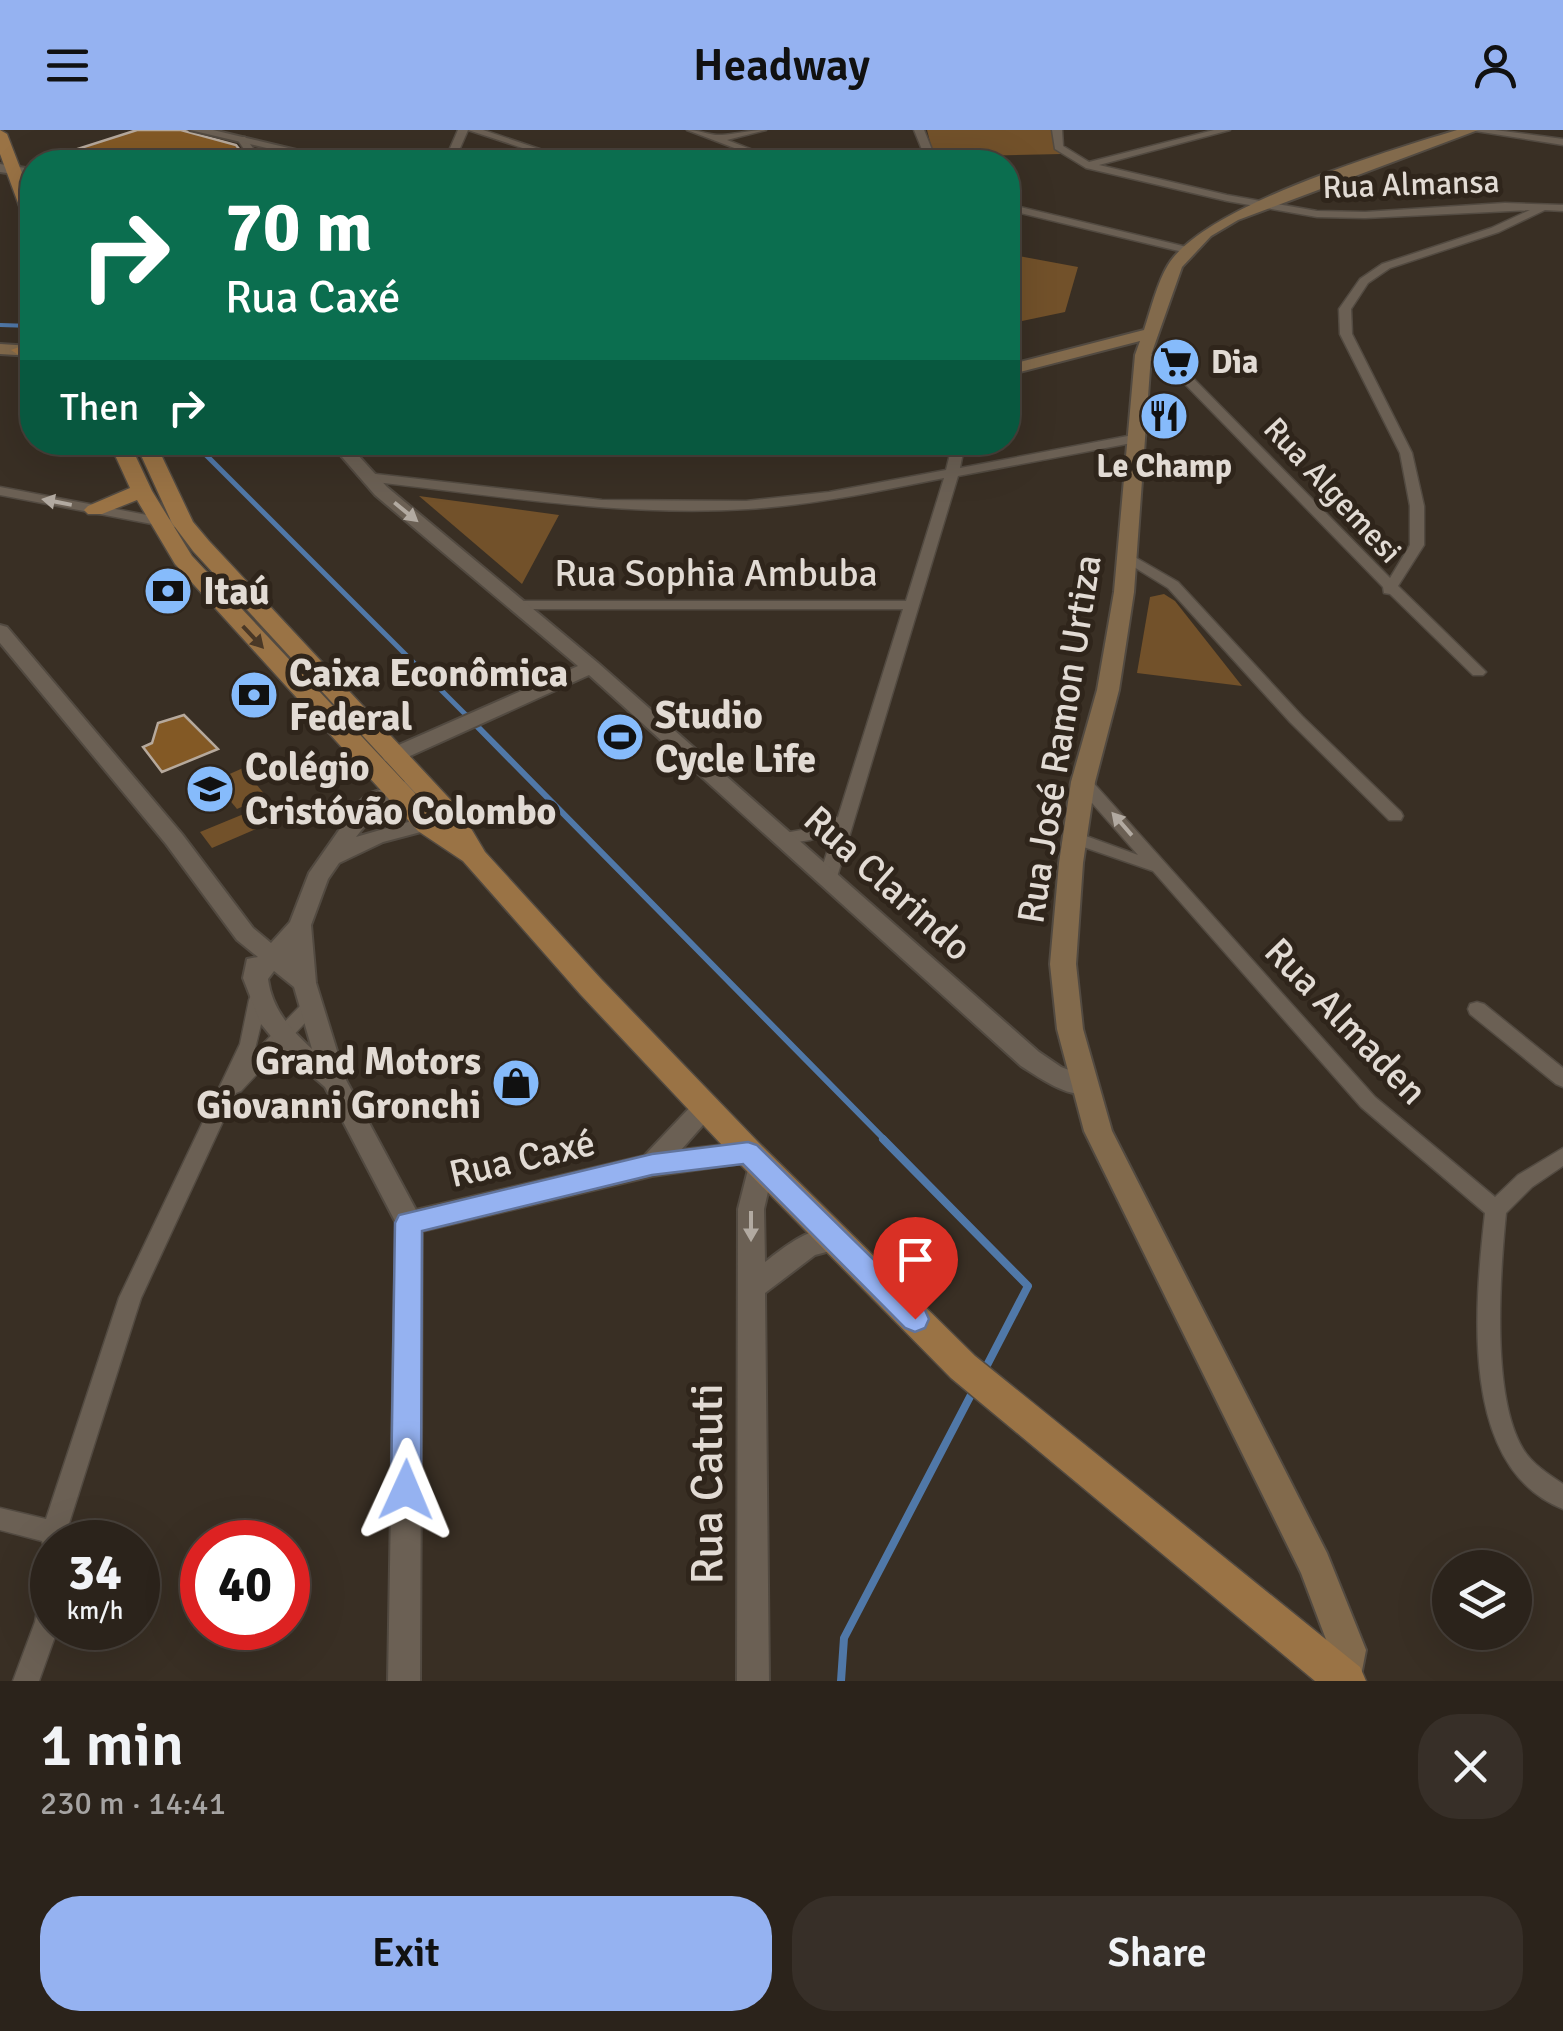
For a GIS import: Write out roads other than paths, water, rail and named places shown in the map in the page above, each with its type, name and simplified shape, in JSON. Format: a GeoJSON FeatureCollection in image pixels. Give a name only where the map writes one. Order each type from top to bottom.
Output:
{"type":"FeatureCollection","features":[{"type":"Feature","properties":{"kind":"main road"},"geometry":{"type":"LineString","coordinates":[[13,130],[20,170]]}},
{"type":"Feature","properties":{"kind":"main road","name":"Rua José Ramon Urtiza"},"geometry":{"type":"LineString","coordinates":[[1343,1680],[1348,1650],[1315,1565],[1098,1130],[1070,1029],[1063,964],[1075,838],[1084,782],[1108,690],[1126,556],[1145,345],[1164,288],[1186,250],[1229,219],[1412,147],[1472,130]]}},
{"type":"Feature","properties":{"kind":"main road"},"geometry":{"type":"LineString","coordinates":[[2,144],[20,170]]}},
{"type":"Feature","properties":{"kind":"main road"},"geometry":{"type":"LineString","coordinates":[[1290,194],[1304,212]]}},
{"type":"Feature","properties":{"kind":"main road"},"geometry":{"type":"LineString","coordinates":[[1020,367],[1065,356],[1145,345]]}},
{"type":"Feature","properties":{"kind":"main road"},"geometry":{"type":"LineString","coordinates":[[125,455],[142,491],[425,790],[439,821]]}},
{"type":"Feature","properties":{"kind":"main road"},"geometry":{"type":"LineString","coordinates":[[150,455],[172,522],[207,588],[395,791],[439,821],[476,858],[706,1108],[964,1367],[1343,1680]]}},
{"type":"Feature","properties":{"kind":"main road"},"geometry":{"type":"LineString","coordinates":[[95,510],[142,491]]}},
{"type":"Feature","properties":{"kind":"street"},"geometry":{"type":"LineString","coordinates":[[196,130],[289,150]]}},
{"type":"Feature","properties":{"kind":"street"},"geometry":{"type":"LineString","coordinates":[[473,130],[536,150]]}},
{"type":"Feature","properties":{"kind":"street"},"geometry":{"type":"LineString","coordinates":[[692,130],[749,150]]}},
{"type":"Feature","properties":{"kind":"street"},"geometry":{"type":"LineString","coordinates":[[719,138],[761,130]]}},
{"type":"Feature","properties":{"kind":"street"},"geometry":{"type":"LineString","coordinates":[[1058,130],[1058,147],[1089,166],[1224,130]]}},
{"type":"Feature","properties":{"kind":"street"},"geometry":{"type":"LineString","coordinates":[[1472,130],[1563,142]]}},
{"type":"Feature","properties":{"kind":"street"},"geometry":{"type":"LineString","coordinates":[[242,139],[250,150]]}},
{"type":"Feature","properties":{"kind":"street","name":"Rua Almansa"},"geometry":{"type":"LineString","coordinates":[[1089,166],[1304,212],[1365,215],[1505,206],[1563,208]]}},
{"type":"Feature","properties":{"kind":"street"},"geometry":{"type":"LineString","coordinates":[[1390,590],[1417,546],[1417,506],[1407,456],[1346,334],[1345,309],[1361,284],[1386,266],[1495,230],[1543,208]]}},
{"type":"Feature","properties":{"kind":"street"},"geometry":{"type":"LineString","coordinates":[[1020,209],[1186,250]]}},
{"type":"Feature","properties":{"kind":"street","name":"Rua Algemesi"},"geometry":{"type":"LineString","coordinates":[[1145,345],[1184,376],[1289,478],[1390,590],[1478,672]]}},
{"type":"Feature","properties":{"kind":"street"},"geometry":{"type":"LineString","coordinates":[[368,476],[602,504],[666,507],[802,500],[1134,440]]}},
{"type":"Feature","properties":{"kind":"street","name":"Rua Clarindo"},"geometry":{"type":"LineString","coordinates":[[349,455],[368,476],[591,667],[1030,1059],[1052,1074],[1084,1086]]}},
{"type":"Feature","properties":{"kind":"street"},"geometry":{"type":"LineString","coordinates":[[828,876],[956,455]]}},
{"type":"Feature","properties":{"kind":"street"},"geometry":{"type":"LineString","coordinates":[[0,491],[172,522]]}},
{"type":"Feature","properties":{"kind":"street"},"geometry":{"type":"LineString","coordinates":[[1126,556],[1173,585],[1307,730],[1396,816]]}},
{"type":"Feature","properties":{"kind":"street","name":"Rua Sophia Ambuba"},"geometry":{"type":"LineString","coordinates":[[520,605],[913,605]]}},
{"type":"Feature","properties":{"kind":"street"},"geometry":{"type":"LineString","coordinates":[[0,631],[174,838],[263,952],[304,983]]}},
{"type":"Feature","properties":{"kind":"street"},"geometry":{"type":"LineString","coordinates":[[392,756],[591,667]]}},
{"type":"Feature","properties":{"kind":"street","name":"Rua Almaden"},"geometry":{"type":"LineString","coordinates":[[1084,782],[1125,826],[1156,868],[1368,1102],[1496,1210]]}},
{"type":"Feature","properties":{"kind":"street"},"geometry":{"type":"LineString","coordinates":[[404,1681],[409,1223],[334,1080],[304,983],[300,925],[318,878],[364,808],[374,799],[410,786],[425,790]]}},
{"type":"Feature","properties":{"kind":"street"},"geometry":{"type":"LineString","coordinates":[[785,838],[810,834],[846,820]]}},
{"type":"Feature","properties":{"kind":"street"},"geometry":{"type":"LineString","coordinates":[[330,859],[376,837],[439,821]]}},
{"type":"Feature","properties":{"kind":"street","name":"Rua Almaden"},"geometry":{"type":"LineString","coordinates":[[1075,838],[1156,868]]}},
{"type":"Feature","properties":{"kind":"street"},"geometry":{"type":"LineString","coordinates":[[60,1520],[130,1298],[248,1044],[263,952],[300,925]]}},
{"type":"Feature","properties":{"kind":"street"},"geometry":{"type":"LineString","coordinates":[[256,989],[280,1037],[334,1080]]}},
{"type":"Feature","properties":{"kind":"street"},"geometry":{"type":"LineString","coordinates":[[224,1098],[310,1008]]}},
{"type":"Feature","properties":{"kind":"street"},"geometry":{"type":"LineString","coordinates":[[1478,1009],[1563,1079]]}},
{"type":"Feature","properties":{"kind":"street","name":"Rua Caxé"},"geometry":{"type":"LineString","coordinates":[[652,1165],[706,1108]]}},
{"type":"Feature","properties":{"kind":"street"},"geometry":{"type":"LineString","coordinates":[[1563,1156],[1524,1180],[1496,1210],[1490,1275],[1494,1405],[1515,1458],[1563,1498]]}},
{"type":"Feature","properties":{"kind":"street","name":"Rua Caxé"},"geometry":{"type":"LineString","coordinates":[[409,1223],[652,1165],[755,1159]]}},
{"type":"Feature","properties":{"kind":"street","name":"Rua Catuti"},"geometry":{"type":"LineString","coordinates":[[752,1681],[751,1209],[755,1159]]}},
{"type":"Feature","properties":{"kind":"street"},"geometry":{"type":"LineString","coordinates":[[752,1287],[808,1245],[835,1240]]}},
{"type":"Feature","properties":{"kind":"street"},"geometry":{"type":"LineString","coordinates":[[0,1519],[30,1530]]}},
{"type":"Feature","properties":{"kind":"street"},"geometry":{"type":"LineString","coordinates":[[26,1681],[37,1650]]}},
{"type":"Feature","properties":{"kind":"waterway"},"geometry":{"type":"LineString","coordinates":[[0,325],[20,326]]}},
{"type":"Feature","properties":{"kind":"waterway"},"geometry":{"type":"LineString","coordinates":[[206,455],[467,716]]}},
{"type":"Feature","properties":{"kind":"waterway"},"geometry":{"type":"LineString","coordinates":[[467,716],[470,719]]}},
{"type":"Feature","properties":{"kind":"waterway"},"geometry":{"type":"LineString","coordinates":[[467,716],[886,1141]]}},
{"type":"Feature","properties":{"kind":"waterway"},"geometry":{"type":"LineString","coordinates":[[883,1139],[1028,1286],[984,1371]]}},
{"type":"Feature","properties":{"kind":"waterway"},"geometry":{"type":"LineString","coordinates":[[841,1681],[844,1638],[973,1391]]}},
{"type":"Feature","properties":{"kind":"place","name":"Dia"},"geometry":{"type":"Point","coordinates":[1176,362]}},
{"type":"Feature","properties":{"kind":"place","name":"Le Champ"},"geometry":{"type":"Point","coordinates":[1164,416]}},
{"type":"Feature","properties":{"kind":"place","name":"Itaú"},"geometry":{"type":"Point","coordinates":[168,591]}},
{"type":"Feature","properties":{"kind":"place","name":"Caixa Econômica Federal"},"geometry":{"type":"Point","coordinates":[254,695]}},
{"type":"Feature","properties":{"kind":"place","name":"Studio Cycle Life"},"geometry":{"type":"Point","coordinates":[620,737]}},
{"type":"Feature","properties":{"kind":"place","name":"Colégio Cristóvão Colombo"},"geometry":{"type":"Point","coordinates":[210,789]}},
{"type":"Feature","properties":{"kind":"place","name":"Grand Motors Giovanni Gronchi"},"geometry":{"type":"Point","coordinates":[516,1083]}}]}
